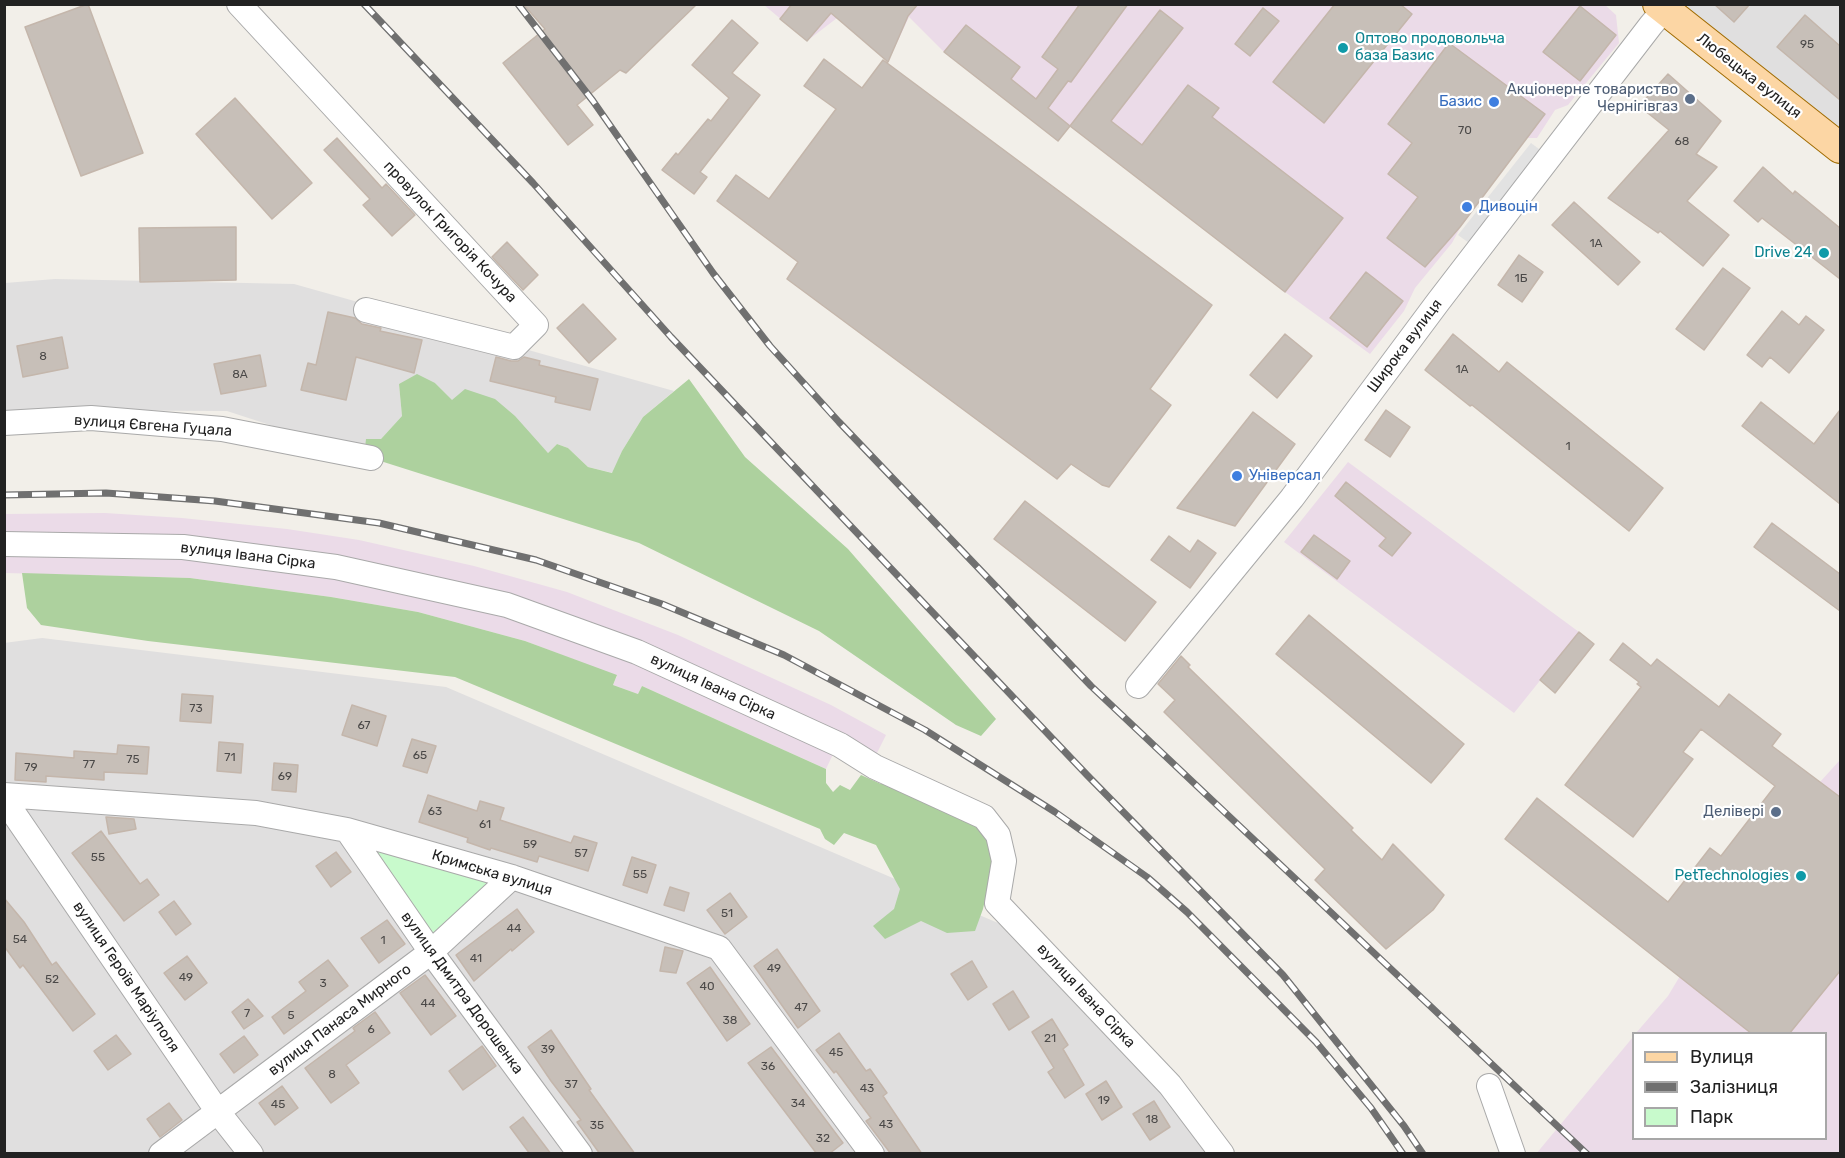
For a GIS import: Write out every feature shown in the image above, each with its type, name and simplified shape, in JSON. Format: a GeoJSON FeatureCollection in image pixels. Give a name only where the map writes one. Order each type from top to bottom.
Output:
{"type":"FeatureCollection","features":[{"type":"Feature","properties":{"kind":"main road","name":"Любецька вулиця"},"geometry":{"type":"LineString","coordinates":[[1664,6],[1840,148]]}},
{"type":"Feature","properties":{"kind":"street","name":"провулок Григорія Кочура"},"geometry":{"type":"LineString","coordinates":[[239,4],[536,325],[514,347],[366,310]]}},
{"type":"Feature","properties":{"kind":"street","name":"Широка вулиця"},"geometry":{"type":"LineString","coordinates":[[1137,686],[1292,498],[1664,6]]}},
{"type":"Feature","properties":{"kind":"street","name":"вулиця Євгена Гуцала"},"geometry":{"type":"LineString","coordinates":[[4,423],[91,418],[222,429],[371,458]]}},
{"type":"Feature","properties":{"kind":"street","name":"вулиця Івана Сірка"},"geometry":{"type":"LineString","coordinates":[[4,544],[183,547],[336,567],[507,605],[637,652],[840,745],[875,767],[984,817],[998,835],[1004,861],[998,903],[1170,1084],[1222,1154]]}},
{"type":"Feature","properties":{"kind":"street","name":"Кримська вулиця"},"geometry":{"type":"LineString","coordinates":[[4,797],[256,813],[347,830],[512,877],[719,948],[872,1154]]}},
{"type":"Feature","properties":{"kind":"street","name":"вулиця Героїв Маріуполя"},"geometry":{"type":"LineString","coordinates":[[4,797],[218,1112],[251,1154]]}},
{"type":"Feature","properties":{"kind":"street","name":"вулиця Дмитра Дорошенка"},"geometry":{"type":"LineString","coordinates":[[347,830],[431,952],[580,1154]]}},
{"type":"Feature","properties":{"kind":"street","name":"вулиця Панаса Мирного"},"geometry":{"type":"LineString","coordinates":[[161,1154],[431,952],[512,877]]}},
{"type":"Feature","properties":{"kind":"street"},"geometry":{"type":"LineString","coordinates":[[1489,1086],[1513,1154]]}},
{"type":"Feature","properties":{"kind":"shaded area"},"geometry":{"type":"Polygon","coordinates":[[[1604,4],[1616,15],[1619,43],[1568,105],[1555,110],[1537,138],[1527,138],[1460,228],[1452,243],[1415,288],[1404,311],[1370,354],[1285,292],[1070,126],[1058,141],[944,52],[909,17],[895,47],[884,39],[874,50],[837,18],[807,41],[764,5],[1604,4]]]}},
{"type":"Feature","properties":{"kind":"shaded area"},"geometry":{"type":"Polygon","coordinates":[[[1690,4],[1840,5],[1840,131],[1684,11],[1690,4]]]}},
{"type":"Feature","properties":{"kind":"shaded area"},"geometry":{"type":"Polygon","coordinates":[[[1531,143],[1543,152],[1469,243],[1458,235],[1531,143]]]}},
{"type":"Feature","properties":{"kind":"shaded area"},"geometry":{"type":"Polygon","coordinates":[[[55,279],[294,284],[674,391],[643,417],[622,451],[613,473],[588,467],[568,448],[557,444],[548,453],[538,444],[452,401],[435,383],[399,384],[402,416],[381,439],[371,458],[227,411],[5,410],[5,283],[55,279]]]}},
{"type":"Feature","properties":{"kind":"shaded area"},"geometry":{"type":"Polygon","coordinates":[[[1348,462],[1579,632],[1514,713],[1284,542],[1348,462]]]}},
{"type":"Feature","properties":{"kind":"shaded area"},"geometry":{"type":"Polygon","coordinates":[[[105,513],[287,529],[359,540],[474,566],[567,592],[678,635],[831,705],[886,735],[876,755],[466,587],[5,536],[4,514],[105,513]]]}},
{"type":"Feature","properties":{"kind":"shaded area"},"geometry":{"type":"Polygon","coordinates":[[[5,551],[187,556],[304,570],[505,611],[626,655],[834,752],[826,769],[642,686],[638,694],[613,685],[617,676],[525,641],[418,612],[331,597],[190,578],[5,573],[5,551]]]}},
{"type":"Feature","properties":{"kind":"shaded area"},"geometry":{"type":"Polygon","coordinates":[[[42,638],[446,687],[998,923],[1170,1103],[1207,1153],[5,1153],[4,643],[42,638]]]}},
{"type":"Feature","properties":{"kind":"shaded area"},"geometry":{"type":"Polygon","coordinates":[[[1840,760],[1840,1153],[1536,1154],[1632,1038],[1632,1140],[1827,1140],[1827,1032],[1637,1032],[1668,996],[1680,976],[1668,968],[1757,862],[1840,760]]]}},
{"type":"Feature","properties":{"kind":"green space"},"geometry":{"type":"Polygon","coordinates":[[[417,374],[435,383],[452,400],[465,389],[495,399],[515,416],[548,453],[557,444],[568,448],[588,467],[612,473],[622,451],[643,417],[689,379],[745,457],[848,549],[996,719],[981,736],[956,725],[819,631],[639,543],[371,458],[365,448],[366,439],[381,439],[402,416],[399,384],[417,374]]]}},
{"type":"Feature","properties":{"kind":"green space"},"geometry":{"type":"Polygon","coordinates":[[[22,573],[190,578],[331,597],[418,612],[525,641],[617,675],[613,685],[638,694],[642,686],[826,769],[826,783],[833,792],[840,785],[850,790],[861,775],[881,784],[897,781],[965,815],[985,832],[994,859],[983,909],[975,931],[947,933],[921,921],[885,939],[873,926],[894,909],[900,889],[876,845],[844,833],[834,845],[825,839],[820,829],[455,677],[148,641],[41,625],[27,608],[22,573]]]}},
{"type":"Feature","properties":{"kind":"green space"},"geometry":{"type":"Polygon","coordinates":[[[387,846],[496,880],[445,949],[371,850],[387,846]]]}},
{"type":"Feature","properties":{"kind":"building"},"geometry":{"type":"Polygon","coordinates":[[[88,4],[143,153],[81,176],[25,27],[88,4]]]}},
{"type":"Feature","properties":{"kind":"building"},"geometry":{"type":"Polygon","coordinates":[[[523,4],[697,4],[626,73],[620,70],[577,105],[593,125],[568,145],[503,63],[545,29],[523,4]]]}},
{"type":"Feature","properties":{"kind":"building"},"geometry":{"type":"Polygon","coordinates":[[[792,4],[918,4],[908,16],[888,62],[831,13],[807,41],[780,19],[792,4]]]}},
{"type":"Feature","properties":{"kind":"building"},"geometry":{"type":"Polygon","coordinates":[[[1080,4],[1128,4],[1071,82],[1068,81],[1048,108],[1070,126],[1058,141],[944,52],[966,25],[1020,67],[1011,79],[1036,99],[1058,69],[1042,57],[1080,4]]]}},
{"type":"Feature","properties":{"kind":"building","name":"Оптово продовольча база Базис"},"geometry":{"type":"Polygon","coordinates":[[[1335,4],[1400,4],[1412,14],[1324,123],[1273,82],[1335,4]]]}},
{"type":"Feature","properties":{"kind":"building"},"geometry":{"type":"Polygon","coordinates":[[[1714,4],[1750,4],[1734,22],[1714,4]]]}},
{"type":"Feature","properties":{"kind":"building"},"geometry":{"type":"Polygon","coordinates":[[[1580,6],[1616,35],[1580,81],[1543,52],[1580,6]]]}},
{"type":"Feature","properties":{"kind":"building"},"geometry":{"type":"Polygon","coordinates":[[[1263,8],[1279,21],[1250,56],[1235,44],[1263,8]]]}},
{"type":"Feature","properties":{"kind":"building"},"geometry":{"type":"Polygon","coordinates":[[[1160,10],[1183,28],[1111,121],[1142,145],[1188,85],[1219,108],[1212,117],[1343,218],[1285,292],[1070,126],[1160,10]]]}},
{"type":"Feature","properties":{"kind":"building"},"geometry":{"type":"Polygon","coordinates":[[[1805,15],[1840,46],[1840,100],[1777,47],[1805,15]]]}},
{"type":"Feature","properties":{"kind":"building"},"geometry":{"type":"Polygon","coordinates":[[[732,20],[758,43],[732,73],[760,95],[700,172],[707,177],[694,194],[662,170],[676,153],[678,155],[708,119],[711,121],[729,98],[692,65],[732,20]]]}},
{"type":"Feature","properties":{"kind":"building"},"geometry":{"type":"Polygon","coordinates":[[[1449,43],[1545,114],[1460,227],[1425,267],[1387,238],[1418,197],[1388,174],[1412,143],[1388,124],[1449,43]]]}},
{"type":"Feature","properties":{"kind":"building"},"geometry":{"type":"Polygon","coordinates":[[[824,59],[862,88],[883,60],[1212,305],[1150,389],[1171,405],[1109,487],[1102,485],[1071,464],[1057,479],[787,279],[798,262],[717,201],[736,175],[769,199],[836,109],[804,86],[824,59]]]}},
{"type":"Feature","properties":{"kind":"building"},"geometry":{"type":"Polygon","coordinates":[[[1668,74],[1721,121],[1696,154],[1717,167],[1687,201],[1729,235],[1703,266],[1660,231],[1658,233],[1608,198],[1669,130],[1639,106],[1668,74]]]}},
{"type":"Feature","properties":{"kind":"building"},"geometry":{"type":"Polygon","coordinates":[[[235,98],[312,183],[272,219],[196,134],[235,98]]]}},
{"type":"Feature","properties":{"kind":"building"},"geometry":{"type":"Polygon","coordinates":[[[337,138],[382,188],[386,184],[415,215],[392,236],[363,205],[370,199],[324,150],[337,138]]]}},
{"type":"Feature","properties":{"kind":"building","name":"Drive 24"},"geometry":{"type":"Polygon","coordinates":[[[1763,167],[1793,194],[1795,191],[1840,228],[1840,279],[1762,218],[1758,222],[1734,201],[1763,167]]]}},
{"type":"Feature","properties":{"kind":"building"},"geometry":{"type":"Polygon","coordinates":[[[1574,202],[1640,262],[1618,285],[1552,225],[1574,202]]]}},
{"type":"Feature","properties":{"kind":"building"},"geometry":{"type":"Polygon","coordinates":[[[236,227],[236,280],[140,282],[139,228],[236,227]]]}},
{"type":"Feature","properties":{"kind":"building"},"geometry":{"type":"Polygon","coordinates":[[[507,242],[538,275],[523,290],[492,257],[507,242]]]}},
{"type":"Feature","properties":{"kind":"building"},"geometry":{"type":"Polygon","coordinates":[[[1519,255],[1543,272],[1522,302],[1498,285],[1519,255]]]}},
{"type":"Feature","properties":{"kind":"building"},"geometry":{"type":"Polygon","coordinates":[[[1723,268],[1750,288],[1704,350],[1676,329],[1723,268]]]}},
{"type":"Feature","properties":{"kind":"building"},"geometry":{"type":"Polygon","coordinates":[[[1366,272],[1403,301],[1367,347],[1330,318],[1366,272]]]}},
{"type":"Feature","properties":{"kind":"building"},"geometry":{"type":"Polygon","coordinates":[[[583,304],[616,339],[589,363],[557,328],[583,304]]]}},
{"type":"Feature","properties":{"kind":"building"},"geometry":{"type":"Polygon","coordinates":[[[1782,311],[1799,325],[1806,316],[1824,330],[1789,373],[1770,357],[1762,367],[1747,355],[1782,311]]]}},
{"type":"Feature","properties":{"kind":"building"},"geometry":{"type":"Polygon","coordinates":[[[328,312],[355,318],[362,324],[381,328],[380,331],[422,340],[414,373],[356,357],[346,400],[301,390],[308,363],[316,365],[328,312]]]}},
{"type":"Feature","properties":{"kind":"building"},"geometry":{"type":"Polygon","coordinates":[[[1285,334],[1312,356],[1277,398],[1250,375],[1285,334]]]}},
{"type":"Feature","properties":{"kind":"building"},"geometry":{"type":"Polygon","coordinates":[[[1453,334],[1499,372],[1507,362],[1663,488],[1629,531],[1425,370],[1453,334]]]}},
{"type":"Feature","properties":{"kind":"building"},"geometry":{"type":"Polygon","coordinates":[[[62,337],[68,368],[23,377],[17,346],[62,337]]]}},
{"type":"Feature","properties":{"kind":"building"},"geometry":{"type":"Polygon","coordinates":[[[260,355],[266,386],[221,394],[214,364],[260,355]]]}},
{"type":"Feature","properties":{"kind":"building"},"geometry":{"type":"Polygon","coordinates":[[[496,357],[518,361],[524,357],[540,361],[539,365],[598,379],[590,410],[555,402],[556,397],[490,381],[496,357]]]}},
{"type":"Feature","properties":{"kind":"building"},"geometry":{"type":"Polygon","coordinates":[[[1761,402],[1814,444],[1840,410],[1840,504],[1742,426],[1761,402]]]}},
{"type":"Feature","properties":{"kind":"building"},"geometry":{"type":"Polygon","coordinates":[[[1386,410],[1410,427],[1390,457],[1365,440],[1386,410]]]}},
{"type":"Feature","properties":{"kind":"building","name":"Універсал"},"geometry":{"type":"Polygon","coordinates":[[[1253,412],[1295,444],[1235,526],[1177,508],[1253,412]]]}},
{"type":"Feature","properties":{"kind":"building"},"geometry":{"type":"Polygon","coordinates":[[[1346,482],[1411,533],[1392,556],[1379,546],[1386,538],[1335,496],[1346,482]]]}},
{"type":"Feature","properties":{"kind":"building"},"geometry":{"type":"Polygon","coordinates":[[[1025,501],[1156,602],[1125,641],[994,539],[1025,501]]]}},
{"type":"Feature","properties":{"kind":"building"},"geometry":{"type":"Polygon","coordinates":[[[1772,523],[1840,574],[1840,611],[1754,547],[1772,523]]]}},
{"type":"Feature","properties":{"kind":"building"},"geometry":{"type":"Polygon","coordinates":[[[1314,535],[1350,561],[1337,579],[1301,552],[1314,535]]]}},
{"type":"Feature","properties":{"kind":"building"},"geometry":{"type":"Polygon","coordinates":[[[1169,536],[1190,552],[1198,540],[1216,553],[1190,588],[1151,560],[1169,536]]]}},
{"type":"Feature","properties":{"kind":"building"},"geometry":{"type":"Polygon","coordinates":[[[1309,615],[1464,744],[1431,783],[1276,654],[1309,615]]]}},
{"type":"Feature","properties":{"kind":"building"},"geometry":{"type":"Polygon","coordinates":[[[1579,632],[1594,644],[1555,693],[1540,680],[1579,632]]]}},
{"type":"Feature","properties":{"kind":"building"},"geometry":{"type":"Polygon","coordinates":[[[1623,643],[1651,666],[1657,659],[1719,707],[1729,694],[1781,734],[1772,746],[1840,797],[1840,971],[1791,1032],[1749,1032],[1505,839],[1537,798],[1668,902],[1710,848],[1721,856],[1775,786],[1701,729],[1683,752],[1693,759],[1633,837],[1565,785],[1641,687],[1637,684],[1639,682],[1610,660],[1623,643]]]}},
{"type":"Feature","properties":{"kind":"building"},"geometry":{"type":"Polygon","coordinates":[[[1181,656],[1190,665],[1188,667],[1353,828],[1351,830],[1382,860],[1393,844],[1444,895],[1433,910],[1386,949],[1315,880],[1325,869],[1164,712],[1175,700],[1158,684],[1181,656]]]}},
{"type":"Feature","properties":{"kind":"building"},"geometry":{"type":"Polygon","coordinates":[[[182,694],[213,696],[211,723],[180,721],[182,694]]]}},
{"type":"Feature","properties":{"kind":"building"},"geometry":{"type":"Polygon","coordinates":[[[352,705],[386,716],[377,746],[342,735],[352,705]]]}},
{"type":"Feature","properties":{"kind":"building"},"geometry":{"type":"Polygon","coordinates":[[[412,739],[436,746],[427,773],[403,766],[412,739]]]}},
{"type":"Feature","properties":{"kind":"building"},"geometry":{"type":"Polygon","coordinates":[[[219,742],[243,744],[241,773],[217,771],[219,742]]]}},
{"type":"Feature","properties":{"kind":"building"},"geometry":{"type":"Polygon","coordinates":[[[118,745],[149,747],[147,774],[104,772],[104,780],[46,776],[46,782],[15,780],[16,753],[74,758],[74,751],[117,754],[118,745]]]}},
{"type":"Feature","properties":{"kind":"building"},"geometry":{"type":"Polygon","coordinates":[[[274,763],[298,765],[296,792],[272,790],[274,763]]]}},
{"type":"Feature","properties":{"kind":"building"},"geometry":{"type":"Polygon","coordinates":[[[428,795],[477,811],[480,801],[504,808],[500,820],[571,843],[574,836],[597,843],[588,871],[539,856],[537,862],[491,848],[490,850],[467,842],[468,838],[419,822],[428,795]]]}},
{"type":"Feature","properties":{"kind":"building"},"geometry":{"type":"Polygon","coordinates":[[[106,817],[134,819],[136,829],[109,834],[106,817]]]}},
{"type":"Feature","properties":{"kind":"building"},"geometry":{"type":"Polygon","coordinates":[[[101,831],[140,884],[147,879],[159,895],[124,921],[72,853],[101,831]]]}},
{"type":"Feature","properties":{"kind":"building"},"geometry":{"type":"Polygon","coordinates":[[[336,852],[351,872],[331,887],[316,866],[336,852]]]}},
{"type":"Feature","properties":{"kind":"building"},"geometry":{"type":"Polygon","coordinates":[[[632,857],[656,865],[647,893],[623,885],[632,857]]]}},
{"type":"Feature","properties":{"kind":"building"},"geometry":{"type":"Polygon","coordinates":[[[670,887],[689,893],[684,911],[664,905],[670,887]]]}},
{"type":"Feature","properties":{"kind":"building"},"geometry":{"type":"Polygon","coordinates":[[[730,893],[747,917],[725,934],[707,910],[730,893]]]}},
{"type":"Feature","properties":{"kind":"building"},"geometry":{"type":"Polygon","coordinates":[[[4,898],[24,922],[52,965],[56,962],[95,1014],[73,1031],[23,965],[20,968],[4,946],[4,898]]]}},
{"type":"Feature","properties":{"kind":"building"},"geometry":{"type":"Polygon","coordinates":[[[174,901],[191,924],[176,935],[159,912],[174,901]]]}},
{"type":"Feature","properties":{"kind":"building"},"geometry":{"type":"Polygon","coordinates":[[[517,909],[534,932],[474,981],[456,955],[517,909]]]}},
{"type":"Feature","properties":{"kind":"building"},"geometry":{"type":"Polygon","coordinates":[[[387,920],[405,944],[379,963],[361,938],[387,920]]]}},
{"type":"Feature","properties":{"kind":"building"},"geometry":{"type":"Polygon","coordinates":[[[665,947],[683,951],[676,973],[660,971],[665,947]]]}},
{"type":"Feature","properties":{"kind":"building"},"geometry":{"type":"Polygon","coordinates":[[[777,949],[820,1011],[798,1028],[754,966],[777,949]]]}},
{"type":"Feature","properties":{"kind":"building"},"geometry":{"type":"Polygon","coordinates":[[[187,956],[207,983],[185,1000],[164,973],[187,956]]]}},
{"type":"Feature","properties":{"kind":"building"},"geometry":{"type":"Polygon","coordinates":[[[328,960],[348,986],[284,1034],[272,1017],[306,991],[299,982],[328,960]]]}},
{"type":"Feature","properties":{"kind":"building"},"geometry":{"type":"Polygon","coordinates":[[[972,961],[987,987],[968,1000],[951,974],[972,961]]]}},
{"type":"Feature","properties":{"kind":"building"},"geometry":{"type":"Polygon","coordinates":[[[710,967],[750,1024],[727,1041],[687,983],[710,967]]]}},
{"type":"Feature","properties":{"kind":"building"},"geometry":{"type":"Polygon","coordinates":[[[425,975],[456,1016],[431,1035],[400,993],[425,975]]]}},
{"type":"Feature","properties":{"kind":"building"},"geometry":{"type":"Polygon","coordinates":[[[1013,991],[1029,1017],[1009,1030],[993,1004],[1013,991]]]}},
{"type":"Feature","properties":{"kind":"building"},"geometry":{"type":"Polygon","coordinates":[[[248,999],[263,1016],[244,1029],[232,1012],[248,999]]]}},
{"type":"Feature","properties":{"kind":"building"},"geometry":{"type":"Polygon","coordinates":[[[375,1012],[390,1033],[346,1065],[359,1083],[331,1103],[305,1068],[355,1031],[353,1028],[375,1012]]]}},
{"type":"Feature","properties":{"kind":"building"},"geometry":{"type":"Polygon","coordinates":[[[1052,1019],[1068,1045],[1063,1049],[1084,1085],[1065,1098],[1048,1072],[1054,1068],[1032,1032],[1052,1019]]]}},
{"type":"Feature","properties":{"kind":"building"},"geometry":{"type":"Polygon","coordinates":[[[551,1030],[591,1089],[589,1090],[635,1154],[600,1154],[577,1122],[581,1120],[528,1047],[551,1030]]]}},
{"type":"Feature","properties":{"kind":"building"},"geometry":{"type":"Polygon","coordinates":[[[839,1033],[866,1071],[870,1069],[887,1093],[883,1096],[922,1154],[891,1154],[866,1121],[871,1118],[836,1071],[834,1073],[816,1050],[839,1033]]]}},
{"type":"Feature","properties":{"kind":"building"},"geometry":{"type":"Polygon","coordinates":[[[116,1035],[131,1054],[108,1070],[94,1051],[116,1035]]]}},
{"type":"Feature","properties":{"kind":"building"},"geometry":{"type":"Polygon","coordinates":[[[244,1036],[258,1055],[234,1073],[220,1054],[244,1036]]]}},
{"type":"Feature","properties":{"kind":"building"},"geometry":{"type":"Polygon","coordinates":[[[482,1046],[496,1066],[463,1090],[449,1071],[482,1046]]]}},
{"type":"Feature","properties":{"kind":"building"},"geometry":{"type":"Polygon","coordinates":[[[771,1047],[843,1143],[829,1154],[817,1154],[748,1063],[771,1047]]]}},
{"type":"Feature","properties":{"kind":"building"},"geometry":{"type":"Polygon","coordinates":[[[1106,1081],[1122,1107],[1102,1120],[1086,1094],[1106,1081]]]}},
{"type":"Feature","properties":{"kind":"building"},"geometry":{"type":"Polygon","coordinates":[[[282,1086],[298,1108],[275,1125],[259,1103],[282,1086]]]}},
{"type":"Feature","properties":{"kind":"building"},"geometry":{"type":"Polygon","coordinates":[[[1154,1101],[1170,1127],[1150,1140],[1133,1114],[1154,1101]]]}},
{"type":"Feature","properties":{"kind":"building"},"geometry":{"type":"Polygon","coordinates":[[[169,1103],[182,1120],[160,1137],[147,1119],[169,1103]]]}},
{"type":"Feature","properties":{"kind":"building"},"geometry":{"type":"Polygon","coordinates":[[[523,1117],[551,1154],[530,1154],[510,1127],[523,1117]]]}},
{"type":"Feature","properties":{"kind":"railway"},"geometry":{"type":"LineString","coordinates":[[364,4],[533,183],[671,337],[1087,775],[1283,975],[1404,1126],[1423,1154]]}},
{"type":"Feature","properties":{"kind":"railway"},"geometry":{"type":"LineString","coordinates":[[518,4],[593,101],[713,273],[770,346],[839,422],[1091,686],[1587,1154]]}},
{"type":"Feature","properties":{"kind":"railway"},"geometry":{"type":"LineString","coordinates":[[4,495],[106,493],[215,501],[379,523],[536,560],[662,604],[784,655],[925,730],[1055,812],[1147,877],[1187,912],[1316,1042],[1371,1108],[1403,1154]]}},
{"type":"Feature","properties":{"kind":"place","name":"Оптово продовольча база Базис"},"geometry":{"type":"Point","coordinates":[1343,48]}},
{"type":"Feature","properties":{"kind":"place","name":"Акціонерне товариство Чернігівгаз"},"geometry":{"type":"Point","coordinates":[1690,99]}},
{"type":"Feature","properties":{"kind":"place","name":"Базис"},"geometry":{"type":"Point","coordinates":[1494,102]}},
{"type":"Feature","properties":{"kind":"place","name":"Дивоцін"},"geometry":{"type":"Point","coordinates":[1467,207]}},
{"type":"Feature","properties":{"kind":"place","name":"Drive 24"},"geometry":{"type":"Point","coordinates":[1824,253]}},
{"type":"Feature","properties":{"kind":"place","name":"Універсал"},"geometry":{"type":"Point","coordinates":[1237,476]}},
{"type":"Feature","properties":{"kind":"place","name":"Делівері"},"geometry":{"type":"Point","coordinates":[1776,812]}},
{"type":"Feature","properties":{"kind":"place","name":"PetTechnologies"},"geometry":{"type":"Point","coordinates":[1801,876]}}]}
